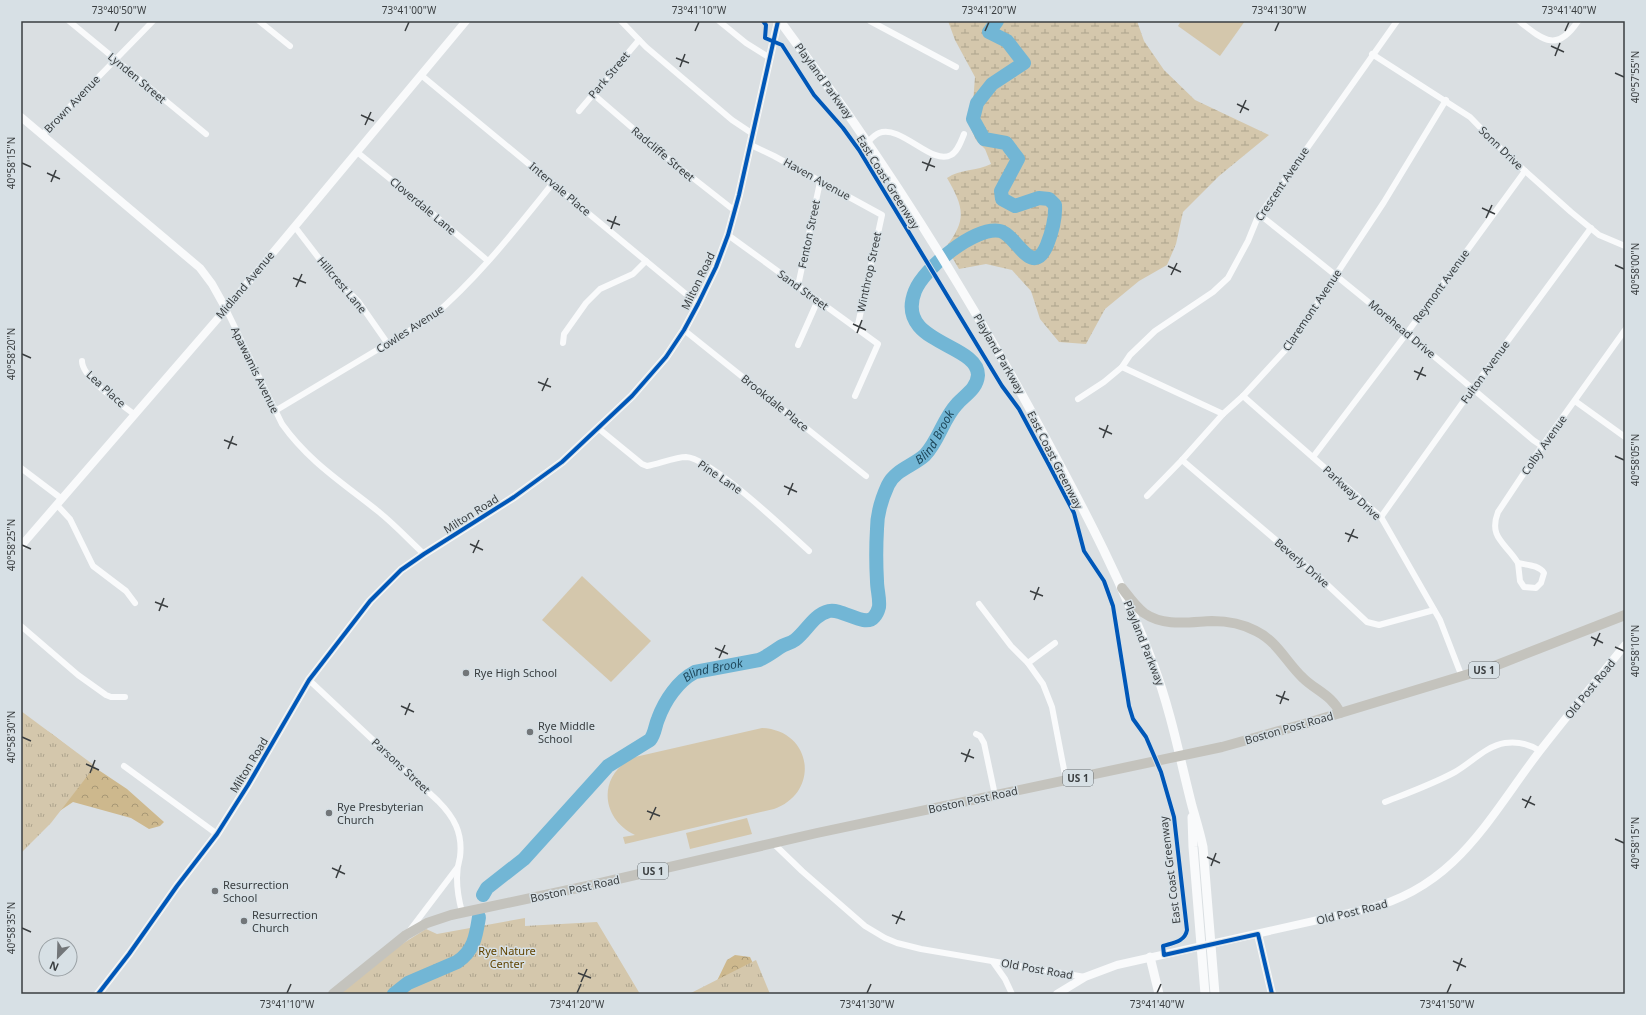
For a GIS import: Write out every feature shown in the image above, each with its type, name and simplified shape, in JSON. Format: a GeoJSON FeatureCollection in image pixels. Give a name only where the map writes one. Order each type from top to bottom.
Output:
{"type":"FeatureCollection","features":[{"type":"Feature","properties":{"kind":"main road","name":"Playland Parkway"},"geometry":{"type":"LineString","coordinates":[[779,21],[867,143],[932,242],[1035,418],[1096,534],[1122,588],[1145,642],[1164,695],[1178,744],[1203,847],[1215,994]]}},
{"type":"Feature","properties":{"kind":"main road"},"geometry":{"type":"LineString","coordinates":[[1122,588],[1141,610],[1153,618],[1161,621],[1179,623],[1213,621],[1230,622],[1257,631],[1273,643],[1300,676],[1329,698],[1338,708],[1340,713]]}},
{"type":"Feature","properties":{"kind":"main road","name":"Boston Post Road"},"geometry":{"type":"LineString","coordinates":[[333,994],[406,935],[427,924],[462,912],[592,885],[817,833],[1161,760],[1260,737],[1462,677],[1540,650],[1625,615]]}},
{"type":"Feature","properties":{"kind":"main road","name":"Playland Parkway"},"geometry":{"type":"LineString","coordinates":[[1192,806],[1193,847],[1205,994]]}},
{"type":"Feature","properties":{"kind":"main road"},"geometry":{"type":"LineString","coordinates":[[1150,957],[1158,994]]}},
{"type":"Feature","properties":{"kind":"street","name":"Lynden Street"},"geometry":{"type":"LineString","coordinates":[[69,21],[206,134]]}},
{"type":"Feature","properties":{"kind":"street","name":"Brown Avenue"},"geometry":{"type":"LineString","coordinates":[[42,135],[153,21]]}},
{"type":"Feature","properties":{"kind":"street"},"geometry":{"type":"LineString","coordinates":[[259,21],[290,46]]}},
{"type":"Feature","properties":{"kind":"street","name":"Midland Avenue"},"geometry":{"type":"LineString","coordinates":[[21,546],[226,309],[466,21]]}},
{"type":"Feature","properties":{"kind":"street"},"geometry":{"type":"LineString","coordinates":[[621,21],[639,40],[732,120],[753,134]]}},
{"type":"Feature","properties":{"kind":"street"},"geometry":{"type":"LineString","coordinates":[[719,21],[746,43],[770,58]]}},
{"type":"Feature","properties":{"kind":"street","name":"Milton Road"},"geometry":{"type":"LineString","coordinates":[[98,994],[130,954],[176,886],[217,834],[248,786],[310,680],[370,601],[401,570],[527,488],[571,454],[653,374],[666,357],[684,330],[698,304],[716,267],[728,235],[751,145],[779,21]]}},
{"type":"Feature","properties":{"kind":"street"},"geometry":{"type":"LineString","coordinates":[[870,21],[956,67]]}},
{"type":"Feature","properties":{"kind":"street","name":"Crescent Avenue"},"geometry":{"type":"LineString","coordinates":[[1078,399],[1104,382],[1122,367],[1130,355],[1155,331],[1213,292],[1228,278],[1260,215],[1372,54],[1397,21]]}},
{"type":"Feature","properties":{"kind":"street"},"geometry":{"type":"LineString","coordinates":[[1519,21],[1544,40],[1550,40],[1564,38],[1578,21]]}},
{"type":"Feature","properties":{"kind":"street","name":"Park Street"},"geometry":{"type":"LineString","coordinates":[[579,111],[639,40]]}},
{"type":"Feature","properties":{"kind":"street","name":"Sonn Drive"},"geometry":{"type":"LineString","coordinates":[[1372,54],[1446,100],[1470,117],[1525,171],[1599,235],[1625,246]]}},
{"type":"Feature","properties":{"kind":"street","name":"Intervale Place"},"geometry":{"type":"LineString","coordinates":[[421,75],[698,304]]}},
{"type":"Feature","properties":{"kind":"street","name":"Radcliffe Street"},"geometry":{"type":"LineString","coordinates":[[593,94],[665,156],[735,211]]}},
{"type":"Feature","properties":{"kind":"street","name":"Claremont Avenue"},"geometry":{"type":"LineString","coordinates":[[1147,496],[1289,346],[1384,202],[1446,100]]}},
{"type":"Feature","properties":{"kind":"street","name":"Apawamis Avenue"},"geometry":{"type":"LineString","coordinates":[[21,117],[200,268],[212,284],[226,309],[282,424],[303,451],[395,526],[424,554]]}},
{"type":"Feature","properties":{"kind":"street"},"geometry":{"type":"LineString","coordinates":[[867,143],[875,135],[885,132],[902,137],[934,154],[945,157],[955,152],[964,134]]}},
{"type":"Feature","properties":{"kind":"street","name":"Haven Avenue"},"geometry":{"type":"LineString","coordinates":[[751,145],[882,215]]}},
{"type":"Feature","properties":{"kind":"street","name":"Cloverdale Lane"},"geometry":{"type":"LineString","coordinates":[[357,152],[488,261]]}},
{"type":"Feature","properties":{"kind":"street","name":"Reymont Avenue"},"geometry":{"type":"LineString","coordinates":[[1313,457],[1407,333],[1525,171]]}},
{"type":"Feature","properties":{"kind":"street","name":"Fenton Street"},"geometry":{"type":"LineString","coordinates":[[798,286],[820,182]]}},
{"type":"Feature","properties":{"kind":"street","name":"Cowles Avenue"},"geometry":{"type":"LineString","coordinates":[[275,411],[432,317],[455,298],[553,183]]}},
{"type":"Feature","properties":{"kind":"street","name":"Winthrop Street"},"geometry":{"type":"LineString","coordinates":[[857,329],[882,215]]}},
{"type":"Feature","properties":{"kind":"street","name":"Morehead Drive"},"geometry":{"type":"LineString","coordinates":[[1260,215],[1407,333],[1542,446]]}},
{"type":"Feature","properties":{"kind":"street","name":"Hillcrest Lane"},"geometry":{"type":"LineString","coordinates":[[295,227],[331,274],[358,302],[388,344]]}},
{"type":"Feature","properties":{"kind":"street","name":"Fulton Avenue"},"geometry":{"type":"LineString","coordinates":[[1381,517],[1473,388],[1591,228]]}},
{"type":"Feature","properties":{"kind":"street","name":"Sand Street"},"geometry":{"type":"LineString","coordinates":[[728,235],[878,344],[855,396]]}},
{"type":"Feature","properties":{"kind":"street"},"geometry":{"type":"LineString","coordinates":[[563,343],[564,334],[586,303],[600,289],[633,274],[646,261]]}},
{"type":"Feature","properties":{"kind":"street"},"geometry":{"type":"LineString","coordinates":[[798,345],[818,300]]}},
{"type":"Feature","properties":{"kind":"street","name":"Brookdale Place"},"geometry":{"type":"LineString","coordinates":[[684,330],[866,476]]}},
{"type":"Feature","properties":{"kind":"street","name":"Colby Avenue"},"geometry":{"type":"LineString","coordinates":[[1518,563],[1535,567],[1544,572],[1541,583],[1536,588],[1524,587],[1520,581],[1518,563],[1514,555],[1498,539],[1494,522],[1498,512],[1542,446],[1625,330]]}},
{"type":"Feature","properties":{"kind":"street","name":"Lea Place"},"geometry":{"type":"LineString","coordinates":[[82,361],[82,365],[86,372],[94,381],[135,415]]}},
{"type":"Feature","properties":{"kind":"street"},"geometry":{"type":"LineString","coordinates":[[1122,367],[1223,414]]}},
{"type":"Feature","properties":{"kind":"street","name":"Parkway Drive"},"geometry":{"type":"LineString","coordinates":[[1243,396],[1381,517],[1434,610],[1445,632],[1462,677]]}},
{"type":"Feature","properties":{"kind":"street"},"geometry":{"type":"LineString","coordinates":[[1575,400],[1625,437]]}},
{"type":"Feature","properties":{"kind":"street","name":"Pine Lane"},"geometry":{"type":"LineString","coordinates":[[598,428],[642,464],[647,466],[686,457],[700,462],[727,480],[758,505],[810,551]]}},
{"type":"Feature","properties":{"kind":"street","name":"Beverly Drive"},"geometry":{"type":"LineString","coordinates":[[1182,460],[1318,576],[1366,622],[1379,625],[1434,610]]}},
{"type":"Feature","properties":{"kind":"street"},"geometry":{"type":"LineString","coordinates":[[21,468],[60,502],[93,566],[126,592],[135,604]]}},
{"type":"Feature","properties":{"kind":"street"},"geometry":{"type":"LineString","coordinates":[[979,604],[1011,646],[1028,663],[1043,684],[1052,707],[1066,780]]}},
{"type":"Feature","properties":{"kind":"street"},"geometry":{"type":"LineString","coordinates":[[21,626],[78,675],[106,695],[111,697],[125,697]]}},
{"type":"Feature","properties":{"kind":"street"},"geometry":{"type":"LineString","coordinates":[[1028,663],[1055,643]]}},
{"type":"Feature","properties":{"kind":"street","name":"Old Post Road"},"geometry":{"type":"LineString","coordinates":[[774,844],[855,918],[885,938],[897,943],[921,949],[1085,977],[1117,965],[1150,957],[1228,941],[1380,906],[1406,896],[1430,882],[1450,866],[1469,846],[1540,751],[1625,645]]}},
{"type":"Feature","properties":{"kind":"street","name":"Parsons Street"},"geometry":{"type":"LineString","coordinates":[[310,680],[447,809],[452,816],[459,833],[460,855],[457,868],[457,887],[462,912]]}},
{"type":"Feature","properties":{"kind":"street"},"geometry":{"type":"LineString","coordinates":[[976,734],[980,736],[984,743],[995,795]]}},
{"type":"Feature","properties":{"kind":"street"},"geometry":{"type":"LineString","coordinates":[[1384,802],[1457,771],[1494,746],[1514,742],[1532,746],[1540,751]]}},
{"type":"Feature","properties":{"kind":"street"},"geometry":{"type":"LineString","coordinates":[[124,766],[217,834]]}},
{"type":"Feature","properties":{"kind":"street","name":"Parsons Street"},"geometry":{"type":"LineString","coordinates":[[406,935],[457,868]]}},
{"type":"Feature","properties":{"kind":"street"},"geometry":{"type":"LineString","coordinates":[[1258,934],[1272,994]]}},
{"type":"Feature","properties":{"kind":"street","name":"Old Post Road"},"geometry":{"type":"LineString","coordinates":[[993,962],[1005,979],[1012,994]]}},
{"type":"Feature","properties":{"kind":"street"},"geometry":{"type":"LineString","coordinates":[[1057,994],[1085,977]]}},
{"type":"Feature","properties":{"kind":"green space"},"geometry":{"type":"Polygon","coordinates":[[[948,21],[1137,21],[1144,41],[1164,70],[1195,100],[1269,135],[1219,176],[1183,212],[1176,244],[1167,265],[1139,281],[1105,309],[1086,344],[1059,342],[1040,319],[1031,291],[1012,270],[986,264],[959,269],[946,247],[958,228],[961,212],[957,197],[947,178],[957,173],[991,164],[985,149],[976,140],[971,129],[975,77],[955,40],[948,21]]]}},
{"type":"Feature","properties":{"kind":"green space"},"geometry":{"type":"Polygon","coordinates":[[[1181,21],[1245,21],[1220,56],[1178,26],[1181,21]]]}},
{"type":"Feature","properties":{"kind":"green space"},"geometry":{"type":"Polygon","coordinates":[[[582,576],[651,641],[611,682],[542,620],[582,576]]]}},
{"type":"Feature","properties":{"kind":"green space"},"geometry":{"type":"Polygon","coordinates":[[[21,711],[95,766],[51,823],[21,853],[21,711]]]}},
{"type":"Feature","properties":{"kind":"green space"},"geometry":{"type":"Polygon","coordinates":[[[22,715],[52,734],[94,767],[127,789],[164,822],[160,826],[149,829],[131,818],[73,802],[58,812],[22,715]]]}},
{"type":"Feature","properties":{"kind":"green space"},"geometry":{"type":"Polygon","coordinates":[[[762,728],[779,731],[792,739],[800,750],[804,763],[804,776],[799,789],[789,801],[774,809],[625,844],[623,837],[635,835],[623,827],[615,818],[609,807],[608,796],[609,784],[614,774],[623,764],[635,757],[762,728]]]}},
{"type":"Feature","properties":{"kind":"green space"},"geometry":{"type":"Polygon","coordinates":[[[747,818],[752,834],[690,849],[686,833],[747,818]]]}},
{"type":"Feature","properties":{"kind":"green space","name":"Rye Nature Center"},"geometry":{"type":"Polygon","coordinates":[[[525,918],[525,926],[597,922],[640,994],[340,994],[399,946],[426,929],[437,934],[525,918]]]}},
{"type":"Feature","properties":{"kind":"green space"},"geometry":{"type":"Polygon","coordinates":[[[735,955],[750,957],[767,994],[705,994],[714,987],[727,960],[735,955]]]}},
{"type":"Feature","properties":{"kind":"green space"},"geometry":{"type":"Polygon","coordinates":[[[756,960],[770,994],[689,994],[756,960]]]}},
{"type":"Feature","properties":{"kind":"waterway","name":"Blind Brook"},"geometry":{"type":"LineString","coordinates":[[483,895],[487,888],[524,859],[608,766],[650,740],[668,698],[683,680],[695,672],[759,660],[795,640],[814,620],[823,613],[834,611],[865,620],[870,620],[877,614],[879,607],[876,568],[877,524],[880,507],[888,485],[895,476],[920,459],[930,449],[952,410],[973,388],[978,375],[974,364],[965,356],[926,332],[916,322],[912,309],[915,291],[920,282],[939,261],[952,250],[977,235],[990,231],[1000,231],[1012,239],[1030,257],[1036,258],[1041,255],[1047,245],[1053,225],[1055,205],[1049,199],[1039,198],[1015,206],[1002,199],[1001,191],[1018,159],[1006,143],[984,139],[973,119],[977,103],[992,84],[1024,63],[1007,41],[989,32],[997,21]]}},
{"type":"Feature","properties":{"kind":"waterway","name":"Blind Brook"},"geometry":{"type":"LineString","coordinates":[[394,994],[408,983],[463,958],[471,948],[477,930],[479,917]]}},
{"type":"Feature","properties":{"kind":"cycle path","name":"East Coast Greenway"},"geometry":{"type":"LineString","coordinates":[[763,21],[766,25],[765,38],[782,45],[814,95],[843,128],[859,150],[1002,386],[1019,409],[1074,513],[1084,551],[1104,581],[1113,606],[1129,706],[1133,719],[1146,737],[1161,772],[1174,817],[1187,930],[1186,934],[1181,940],[1163,946],[1164,955],[1258,934],[1272,994]]}},
{"type":"Feature","properties":{"kind":"cycle path"},"geometry":{"type":"LineString","coordinates":[[98,994],[217,834],[248,785],[309,680],[370,601],[401,570],[514,497],[562,462],[632,396],[666,357],[684,330],[698,304],[716,267],[728,235],[739,195],[778,21]]}},
{"type":"Feature","properties":{"kind":"place","name":"Rye High School"},"geometry":{"type":"Point","coordinates":[466,673]}},
{"type":"Feature","properties":{"kind":"place","name":"Rye Middle School"},"geometry":{"type":"Point","coordinates":[530,732]}},
{"type":"Feature","properties":{"kind":"place","name":"Rye Presbyterian Church"},"geometry":{"type":"Point","coordinates":[329,813]}},
{"type":"Feature","properties":{"kind":"place","name":"Resurrection School"},"geometry":{"type":"Point","coordinates":[215,891]}},
{"type":"Feature","properties":{"kind":"place","name":"Resurrection Church"},"geometry":{"type":"Point","coordinates":[244,921]}}]}
